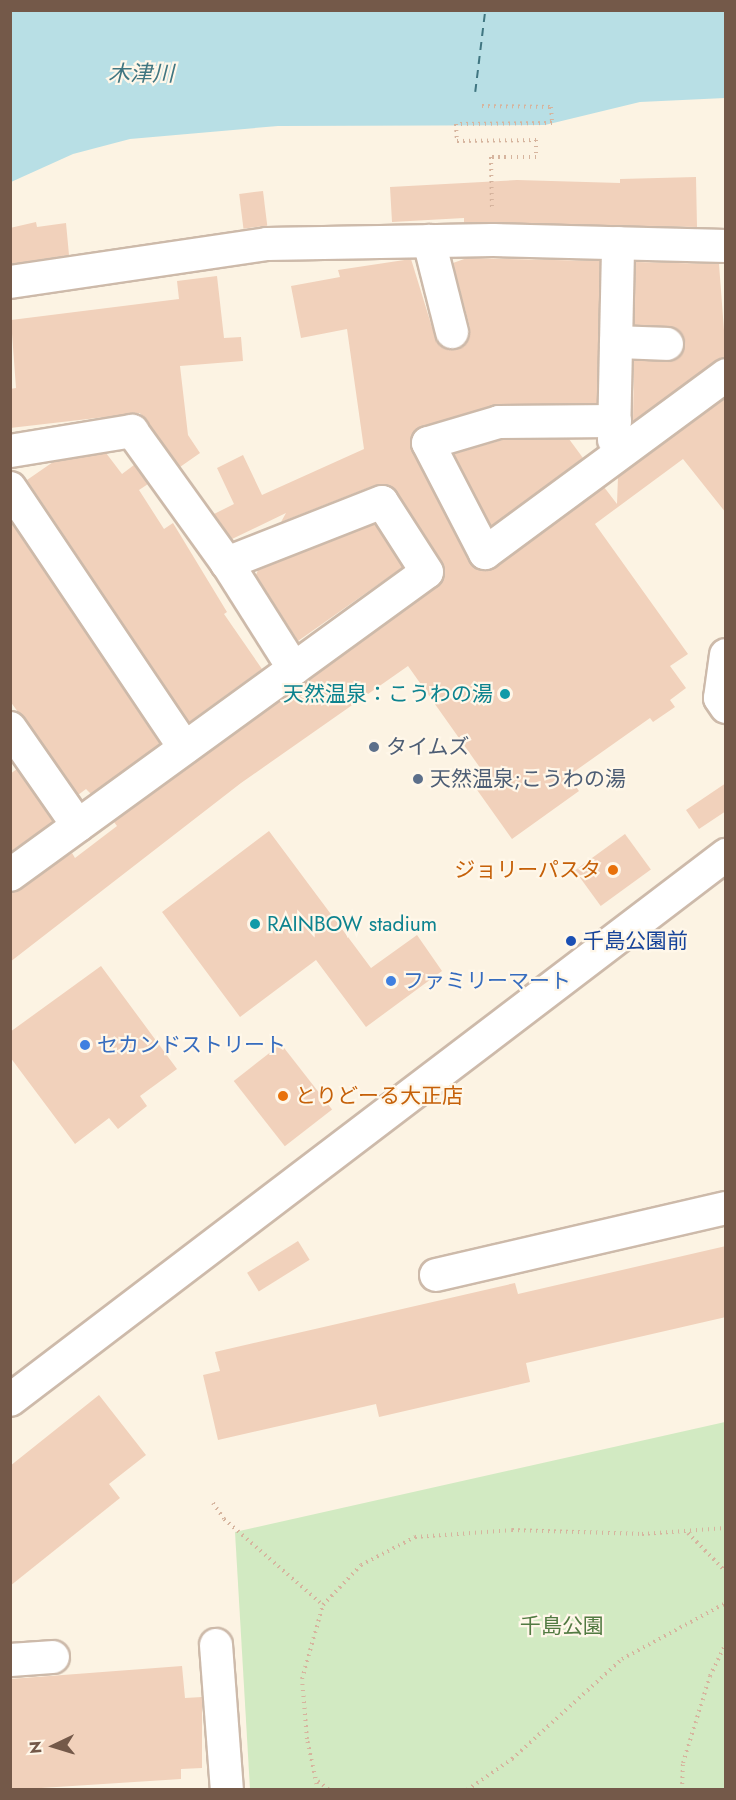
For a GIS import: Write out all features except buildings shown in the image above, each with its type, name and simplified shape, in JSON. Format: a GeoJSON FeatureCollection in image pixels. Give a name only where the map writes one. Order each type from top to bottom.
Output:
{"type":"FeatureCollection","features":[{"type":"Feature","properties":{"kind":"street"},"geometry":{"type":"LineString","coordinates":[[10,282],[267,244],[493,240],[726,246]]}},
{"type":"Feature","properties":{"kind":"street"},"geometry":{"type":"LineString","coordinates":[[429,241],[452,332]]}},
{"type":"Feature","properties":{"kind":"street"},"geometry":{"type":"LineString","coordinates":[[614,462],[618,243]]}},
{"type":"Feature","properties":{"kind":"street"},"geometry":{"type":"LineString","coordinates":[[616,342],[668,344]]}},
{"type":"Feature","properties":{"kind":"street"},"geometry":{"type":"LineString","coordinates":[[615,421],[499,422],[428,443],[485,553],[614,462],[726,375]]}},
{"type":"Feature","properties":{"kind":"street"},"geometry":{"type":"LineString","coordinates":[[10,451],[132,431],[227,562],[294,669]]}},
{"type":"Feature","properties":{"kind":"street"},"geometry":{"type":"LineString","coordinates":[[10,488],[185,748]]}},
{"type":"Feature","properties":{"kind":"street"},"geometry":{"type":"LineString","coordinates":[[10,875],[427,572],[382,502],[227,562]]}},
{"type":"Feature","properties":{"kind":"street"},"geometry":{"type":"LineString","coordinates":[[726,655],[720,698],[726,706]]}},
{"type":"Feature","properties":{"kind":"street"},"geometry":{"type":"LineString","coordinates":[[10,728],[78,826]]}},
{"type":"Feature","properties":{"kind":"street"},"geometry":{"type":"LineString","coordinates":[[10,1400],[726,855]]}},
{"type":"Feature","properties":{"kind":"street"},"geometry":{"type":"LineString","coordinates":[[436,1275],[726,1208]]}},
{"type":"Feature","properties":{"kind":"street"},"geometry":{"type":"LineString","coordinates":[[216,1645],[227,1790]]}},
{"type":"Feature","properties":{"kind":"street"},"geometry":{"type":"LineString","coordinates":[[10,1660],[53,1657]]}},
{"type":"Feature","properties":{"kind":"path"},"geometry":{"type":"LineString","coordinates":[[482,106],[551,107],[552,123],[456,124],[457,141],[536,140],[536,157],[491,157],[493,240]]}},
{"type":"Feature","properties":{"kind":"path"},"geometry":{"type":"LineString","coordinates":[[213,1503],[224,1519],[323,1605]]}},
{"type":"Feature","properties":{"kind":"path"},"geometry":{"type":"LineString","coordinates":[[318,1790],[307,1739],[302,1678],[323,1605],[361,1565],[415,1537],[512,1530],[688,1532],[726,1528]]}},
{"type":"Feature","properties":{"kind":"path"},"geometry":{"type":"LineString","coordinates":[[688,1532],[726,1572]]}},
{"type":"Feature","properties":{"kind":"path"},"geometry":{"type":"LineString","coordinates":[[467,1790],[512,1760],[622,1659],[726,1603]]}},
{"type":"Feature","properties":{"kind":"path"},"geometry":{"type":"LineString","coordinates":[[682,1790],[683,1763],[710,1676],[726,1643]]}},
{"type":"Feature","properties":{"kind":"path"},"geometry":{"type":"LineString","coordinates":[[317,1780],[329,1790]]}},
{"type":"Feature","properties":{"kind":"green space","name":"千島公園"},"geometry":{"type":"Polygon","coordinates":[[[725,1422],[725,1789],[250,1789],[235,1532],[725,1422]]]}},
{"type":"Feature","properties":{"kind":"water","name":"木津川"},"geometry":{"type":"Polygon","coordinates":[[[11,10],[725,11],[725,98],[640,102],[545,125],[278,126],[130,139],[73,154],[11,182],[11,10]]]}},
{"type":"Feature","properties":{"kind":"ferry route"},"geometry":{"type":"LineString","coordinates":[[475,92],[485,10]]}},
{"type":"Feature","properties":{"kind":"place","name":"天然温泉：こうわの湯"},"geometry":{"type":"Point","coordinates":[505,694]}},
{"type":"Feature","properties":{"kind":"place","name":"タイムズ"},"geometry":{"type":"Point","coordinates":[374,747]}},
{"type":"Feature","properties":{"kind":"place","name":"天然温泉;こうわの湯"},"geometry":{"type":"Point","coordinates":[418,779]}},
{"type":"Feature","properties":{"kind":"place","name":"ジョリーパスタ"},"geometry":{"type":"Point","coordinates":[613,870]}},
{"type":"Feature","properties":{"kind":"place","name":"RAINBOW stadium"},"geometry":{"type":"Point","coordinates":[255,924]}},
{"type":"Feature","properties":{"kind":"place","name":"千島公園前"},"geometry":{"type":"Point","coordinates":[571,941]}},
{"type":"Feature","properties":{"kind":"place","name":"ファミリーマート"},"geometry":{"type":"Point","coordinates":[391,981]}},
{"type":"Feature","properties":{"kind":"place","name":"セカンドストリート"},"geometry":{"type":"Point","coordinates":[85,1045]}},
{"type":"Feature","properties":{"kind":"place","name":"とりどーる大正店"},"geometry":{"type":"Point","coordinates":[283,1096]}}]}
